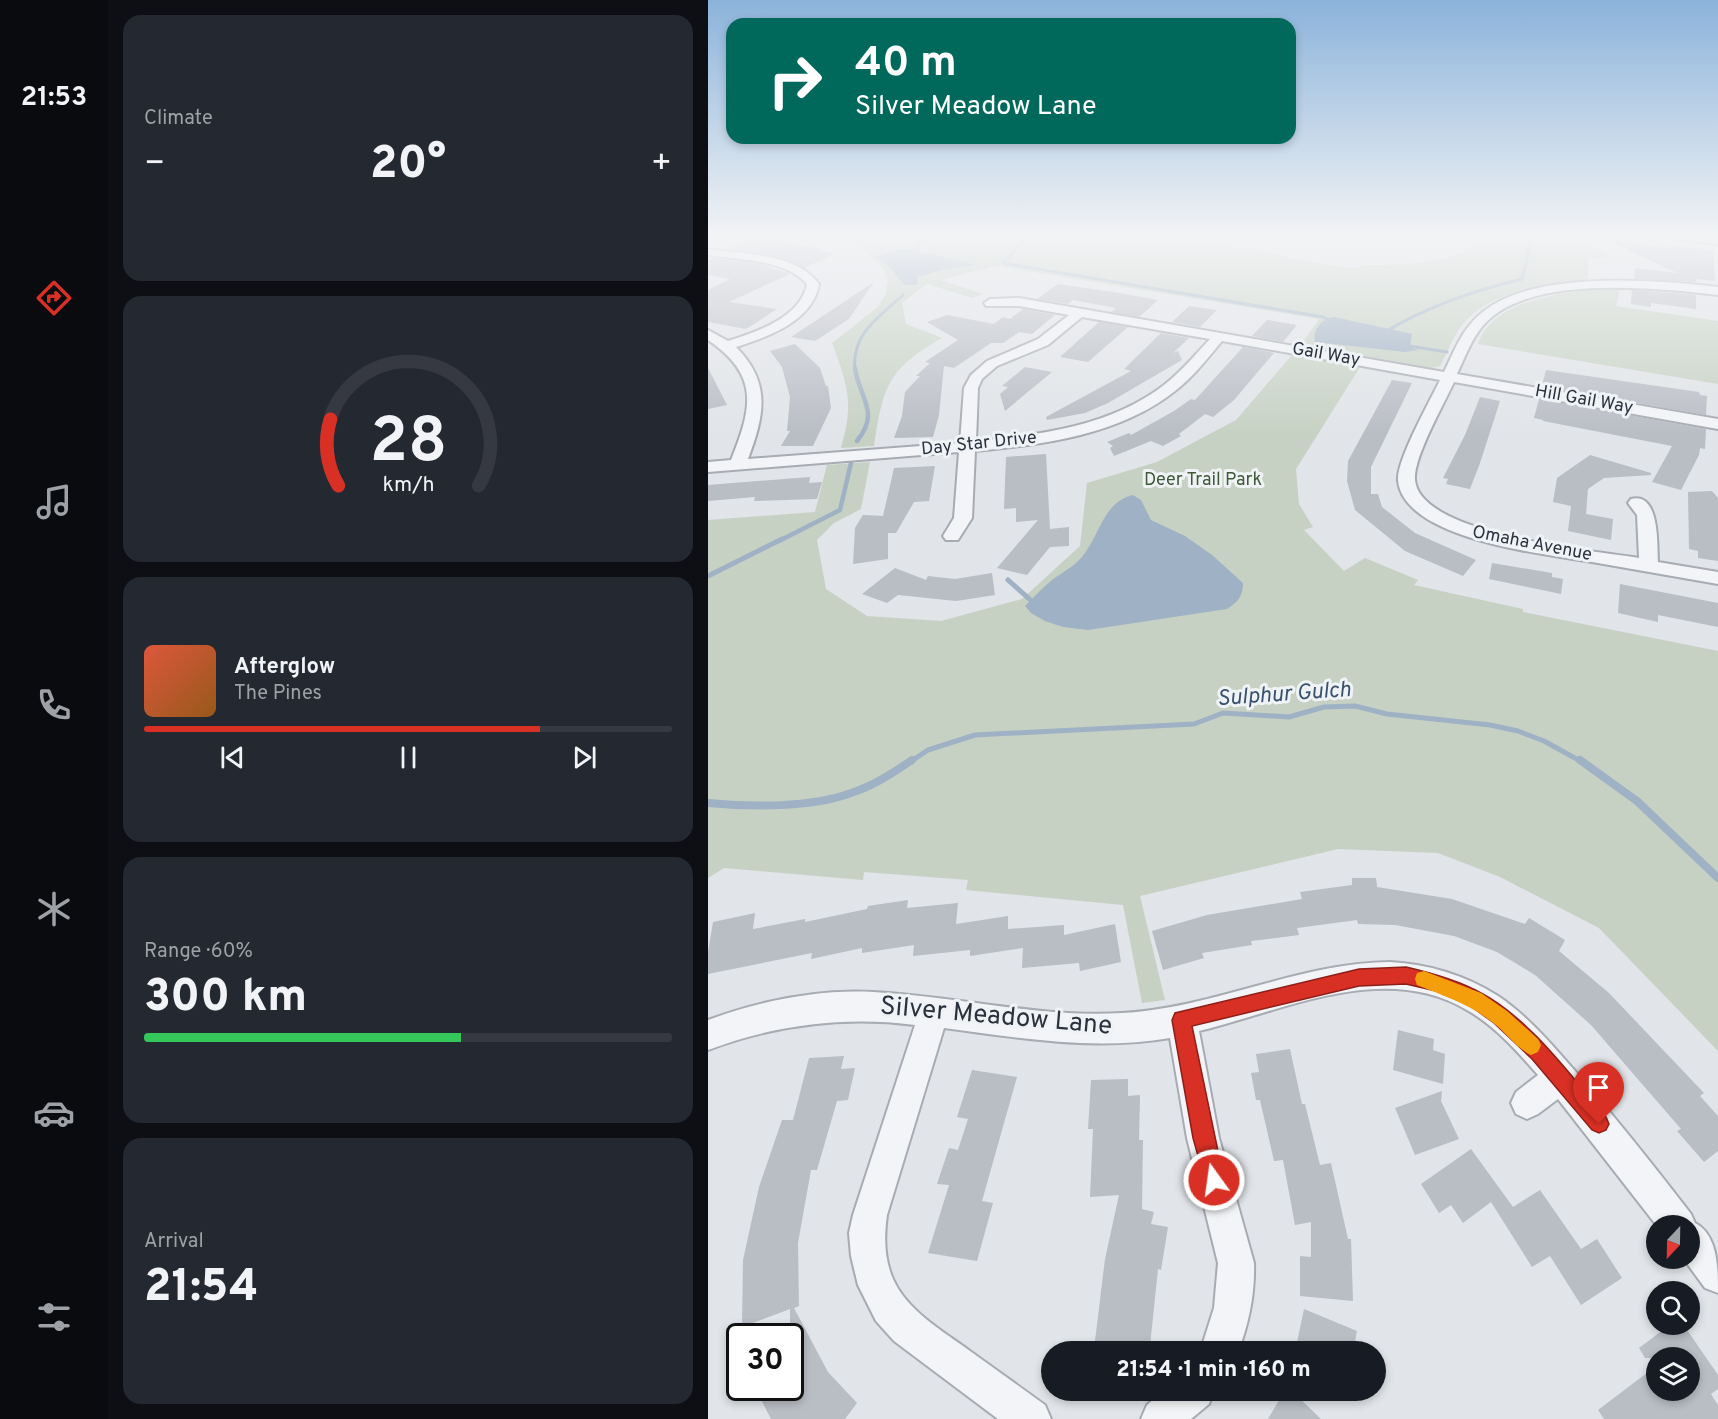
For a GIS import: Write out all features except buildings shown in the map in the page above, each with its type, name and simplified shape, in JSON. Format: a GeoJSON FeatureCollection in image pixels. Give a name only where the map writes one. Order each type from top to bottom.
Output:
{"type":"FeatureCollection","features":[{"type":"Feature","properties":{"kind":"street"},"geometry":{"type":"LineString","coordinates":[[727,346],[761,334],[798,311],[805,303]]}},
{"type":"Feature","properties":{"kind":"street","name":"Gail Way"},"geometry":{"type":"LineString","coordinates":[[1026,303],[1449,377]]}},
{"type":"Feature","properties":{"kind":"street","name":"Omaha Avenue"},"geometry":{"type":"LineString","coordinates":[[1510,303],[1494,310],[1476,324],[1469,333],[1407,470],[1408,484],[1420,503],[1444,521],[1481,536],[1718,578]]}},
{"type":"Feature","properties":{"kind":"street"},"geometry":{"type":"LineString","coordinates":[[952,536],[963,518],[971,388],[977,376],[993,363],[1045,341],[1079,313]]}},
{"type":"Feature","properties":{"kind":"street"},"geometry":{"type":"LineString","coordinates":[[708,334],[727,346],[748,372],[756,394],[754,422],[738,465]]}},
{"type":"Feature","properties":{"kind":"street","name":"Day Star Drive"},"geometry":{"type":"LineString","coordinates":[[708,467],[968,447],[1061,434],[1130,411],[1169,388],[1219,337]]}},
{"type":"Feature","properties":{"kind":"street","name":"Hill Gail Way"},"geometry":{"type":"LineString","coordinates":[[1449,377],[1718,424]]}},
{"type":"Feature","properties":{"kind":"street"},"geometry":{"type":"LineString","coordinates":[[1637,503],[1646,515],[1649,566]]}},
{"type":"Feature","properties":{"kind":"street","name":"Silver Meadow Lane"},"geometry":{"type":"LineString","coordinates":[[708,1035],[757,1019],[812,1009],[871,1006],[1076,1028],[1119,1028],[1182,1020],[1341,980],[1375,976],[1406,976],[1437,983],[1487,1006],[1539,1053],[1670,1215]]}},
{"type":"Feature","properties":{"kind":"street"},"geometry":{"type":"LineString","coordinates":[[934,1012],[870,1215],[867,1245],[872,1270],[882,1299],[907,1328],[1031,1419]]}},
{"type":"Feature","properties":{"kind":"street"},"geometry":{"type":"LineString","coordinates":[[1182,1020],[1206,1148],[1236,1263],[1237,1282],[1233,1308],[1222,1341]]}},
{"type":"Feature","properties":{"kind":"street"},"geometry":{"type":"LineString","coordinates":[[1527,1103],[1560,1078]]}},
{"type":"Feature","properties":{"kind":"street"},"geometry":{"type":"LineString","coordinates":[[1700,1252],[1718,1275]]}},
{"type":"Feature","properties":{"kind":"street"},"geometry":{"type":"LineString","coordinates":[[1161,1419],[1182,1401]]}},
{"type":"Feature","properties":{"kind":"green space"},"geometry":{"type":"Polygon","coordinates":[[[880,303],[902,303],[906,324],[942,338],[910,360],[891,381],[881,408],[874,446],[841,448],[848,406],[842,371],[832,343],[880,303]]]}},
{"type":"Feature","properties":{"kind":"green space"},"geometry":{"type":"Polygon","coordinates":[[[1223,303],[1489,303],[1472,315],[1460,328],[1440,366],[1431,368],[1301,345],[1319,319],[1223,303]]]}},
{"type":"Feature","properties":{"kind":"green space"},"geometry":{"type":"Polygon","coordinates":[[[1526,303],[1617,303],[1616,306],[1718,321],[1718,384],[1478,344],[1487,328],[1501,315],[1526,303]]]}},
{"type":"Feature","properties":{"kind":"green space","name":"Deer Trail Park"},"geometry":{"type":"Polygon","coordinates":[[[1292,355],[1360,367],[1296,469],[1299,504],[1313,527],[1304,530],[1344,571],[1365,558],[1418,580],[1414,585],[1523,609],[1523,612],[1718,651],[1718,1051],[1599,928],[1500,877],[1438,853],[1338,849],[1140,896],[1165,1000],[1142,1003],[1123,905],[966,890],[968,880],[864,872],[863,880],[724,868],[708,878],[708,520],[815,512],[827,465],[870,462],[861,509],[834,523],[817,540],[826,589],[867,616],[941,621],[1022,599],[1080,546],[1087,483],[1157,462],[1236,420],[1292,355]]]}},
{"type":"Feature","properties":{"kind":"water"},"geometry":{"type":"Polygon","coordinates":[[[1334,317],[1412,334],[1410,347],[1418,350],[1405,352],[1315,342],[1315,333],[1319,325],[1334,317]]]}},
{"type":"Feature","properties":{"kind":"water"},"geometry":{"type":"Polygon","coordinates":[[[1133,495],[1141,500],[1151,520],[1185,536],[1212,555],[1243,583],[1241,595],[1237,601],[1227,609],[1088,630],[1063,627],[1031,613],[1025,606],[1048,583],[1082,557],[1108,512],[1123,499],[1133,495]]]}},
{"type":"Feature","properties":{"kind":"waterway"},"geometry":{"type":"LineString","coordinates":[[855,368],[857,346],[862,336],[868,327],[894,303]]}},
{"type":"Feature","properties":{"kind":"waterway"},"geometry":{"type":"LineString","coordinates":[[1241,303],[1323,317],[1331,321]]}},
{"type":"Feature","properties":{"kind":"waterway"},"geometry":{"type":"LineString","coordinates":[[1385,332],[1444,303]]}},
{"type":"Feature","properties":{"kind":"waterway"},"geometry":{"type":"LineString","coordinates":[[1403,345],[1447,352]]}},
{"type":"Feature","properties":{"kind":"waterway"},"geometry":{"type":"LineString","coordinates":[[855,368],[868,413],[864,431],[857,441]]}},
{"type":"Feature","properties":{"kind":"waterway"},"geometry":{"type":"LineString","coordinates":[[779,541],[840,510],[851,463]]}},
{"type":"Feature","properties":{"kind":"waterway"},"geometry":{"type":"LineString","coordinates":[[708,576],[782,539]]}},
{"type":"Feature","properties":{"kind":"waterway"},"geometry":{"type":"LineString","coordinates":[[1008,580],[1035,604]]}},
{"type":"Feature","properties":{"kind":"waterway","name":"Sulphur Gulch"},"geometry":{"type":"LineString","coordinates":[[910,762],[928,750],[975,735],[1194,724],[1223,713],[1289,717],[1324,707],[1355,706],[1387,714],[1490,725],[1518,731],[1544,741],[1582,762]]}},
{"type":"Feature","properties":{"kind":"waterway","name":"Sulphur Gulch"},"geometry":{"type":"LineString","coordinates":[[708,803],[780,805],[835,798],[875,783],[912,760]]}},
{"type":"Feature","properties":{"kind":"waterway","name":"Sulphur Gulch"},"geometry":{"type":"LineString","coordinates":[[1580,760],[1637,801],[1718,878]]}},
{"type":"Feature","properties":{"kind":"slow traffic"},"geometry":{"type":"LineString","coordinates":[[1424,979],[1458,991],[1487,1006],[1531,1045]]}},
{"type":"Feature","properties":{"kind":"route"},"geometry":{"type":"LineString","coordinates":[[1214,1180],[1203,1138],[1182,1020],[1359,977],[1389,975],[1423,979],[1458,991],[1487,1006],[1539,1053],[1599,1124]]}}]}
